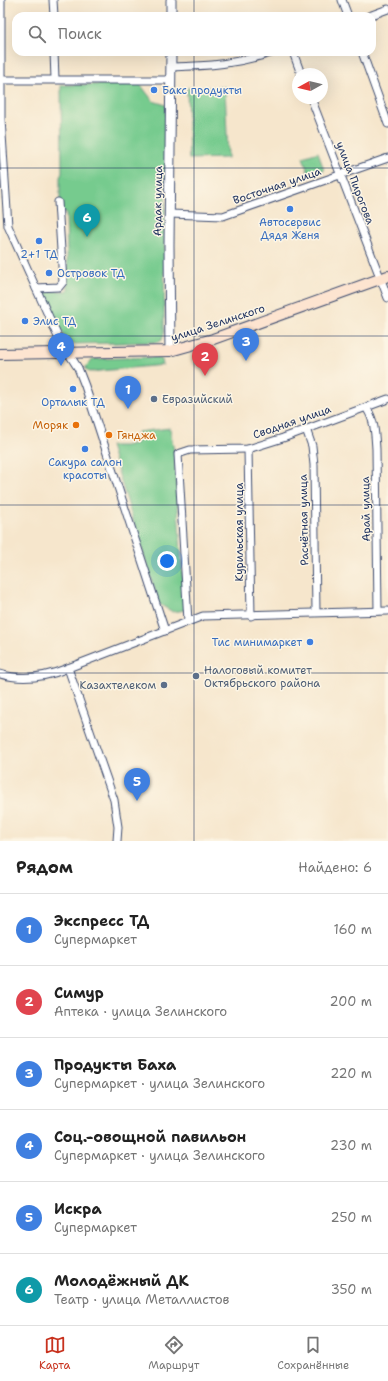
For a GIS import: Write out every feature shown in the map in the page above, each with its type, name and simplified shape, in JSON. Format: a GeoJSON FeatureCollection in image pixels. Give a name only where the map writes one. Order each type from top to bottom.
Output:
{"type":"FeatureCollection","features":[{"type":"Feature","properties":{"kind":"main road","name":"улица Зелинского"},"geometry":{"type":"LineString","coordinates":[[0,354],[170,351],[213,339],[384,278]]}},
{"type":"Feature","properties":{"kind":"street"},"geometry":{"type":"LineString","coordinates":[[1,0],[1,126],[8,226],[36,288],[67,352],[78,368],[85,386],[164,631]]}},
{"type":"Feature","properties":{"kind":"street"},"geometry":{"type":"LineString","coordinates":[[53,0],[54,12]]}},
{"type":"Feature","properties":{"kind":"street"},"geometry":{"type":"LineString","coordinates":[[171,0],[171,12]]}},
{"type":"Feature","properties":{"kind":"street"},"geometry":{"type":"LineString","coordinates":[[342,0],[346,12]]}},
{"type":"Feature","properties":{"kind":"street"},"geometry":{"type":"LineString","coordinates":[[376,13],[388,9]]}},
{"type":"Feature","properties":{"kind":"street"},"geometry":{"type":"LineString","coordinates":[[54,56],[55,79]]}},
{"type":"Feature","properties":{"kind":"street","name":"Ардак улица"},"geometry":{"type":"LineString","coordinates":[[170,351],[171,56]]}},
{"type":"Feature","properties":{"kind":"street"},"geometry":{"type":"LineString","coordinates":[[171,67],[221,65],[245,61],[261,56]]}},
{"type":"Feature","properties":{"kind":"street"},"geometry":{"type":"LineString","coordinates":[[295,56],[300,68]]}},
{"type":"Feature","properties":{"kind":"street"},"geometry":{"type":"LineString","coordinates":[[363,56],[388,124]]}},
{"type":"Feature","properties":{"kind":"street"},"geometry":{"type":"LineString","coordinates":[[1,80],[171,80]]}},
{"type":"Feature","properties":{"kind":"street","name":"улица Пирогова"},"geometry":{"type":"LineString","coordinates":[[313,104],[384,278],[388,298]]}},
{"type":"Feature","properties":{"kind":"street","name":"Восточная улица"},"geometry":{"type":"LineString","coordinates":[[170,214],[223,216],[342,176],[388,158]]}},
{"type":"Feature","properties":{"kind":"street"},"geometry":{"type":"LineString","coordinates":[[36,288],[59,287],[63,282],[58,202]]}},
{"type":"Feature","properties":{"kind":"street","name":"Сводная улица"},"geometry":{"type":"LineString","coordinates":[[188,621],[178,454],[190,450],[248,449],[306,428],[366,409],[388,400]]}},
{"type":"Feature","properties":{"kind":"street","name":"Арай улица"},"geometry":{"type":"LineString","coordinates":[[366,409],[371,415],[376,449],[378,611]]}},
{"type":"Feature","properties":{"kind":"street","name":"Расчётная улица"},"geometry":{"type":"LineString","coordinates":[[306,428],[312,446],[314,465],[316,612]]}},
{"type":"Feature","properties":{"kind":"street","name":"Курильская улица"},"geometry":{"type":"LineString","coordinates":[[248,449],[251,616]]}},
{"type":"Feature","properties":{"kind":"street"},"geometry":{"type":"LineString","coordinates":[[0,674],[12,678],[44,677],[203,616],[251,616],[388,610]]}},
{"type":"Feature","properties":{"kind":"street"},"geometry":{"type":"LineString","coordinates":[[68,668],[114,800],[118,827],[117,841]]}},
{"type":"Feature","properties":{"kind":"green space"},"geometry":{"type":"Polygon","coordinates":[[[140,84],[153,101],[166,105],[164,334],[162,340],[159,342],[72,344],[66,340],[44,296],[47,291],[68,291],[66,212],[60,212],[60,177],[62,173],[61,85],[140,84]]]}},
{"type":"Feature","properties":{"kind":"green space"},"geometry":{"type":"Polygon","coordinates":[[[225,87],[228,158],[189,159],[187,88],[225,87]]]}},
{"type":"Feature","properties":{"kind":"green space"},"geometry":{"type":"Polygon","coordinates":[[[318,152],[324,170],[309,175],[303,157],[318,152]]]}},
{"type":"Feature","properties":{"kind":"green space"},"geometry":{"type":"Polygon","coordinates":[[[157,357],[162,360],[163,365],[90,372],[86,370],[86,366],[93,359],[157,357]]]}},
{"type":"Feature","properties":{"kind":"green space"},"geometry":{"type":"Polygon","coordinates":[[[170,428],[174,451],[185,610],[173,612],[159,604],[110,446],[125,446],[137,443],[137,432],[170,428]]]}},
{"type":"Feature","properties":{"kind":"place","name":"Бакс продукты"},"geometry":{"type":"Point","coordinates":[154,90]}},
{"type":"Feature","properties":{"kind":"place","name":"Автосервис Дядя Женя"},"geometry":{"type":"Point","coordinates":[290,209]}},
{"type":"Feature","properties":{"kind":"place","name":"Молодёжный ДК"},"geometry":{"type":"Point","coordinates":[87,237]}},
{"type":"Feature","properties":{"kind":"place","name":"2+1 ТД"},"geometry":{"type":"Point","coordinates":[39,241]}},
{"type":"Feature","properties":{"kind":"place","name":"Островок ТД"},"geometry":{"type":"Point","coordinates":[49,273]}},
{"type":"Feature","properties":{"kind":"place","name":"Элис ТД"},"geometry":{"type":"Point","coordinates":[25,321]}},
{"type":"Feature","properties":{"kind":"place","name":"Продукты Баха"},"geometry":{"type":"Point","coordinates":[246,361]}},
{"type":"Feature","properties":{"kind":"place","name":"Соц.-овощной павильон"},"geometry":{"type":"Point","coordinates":[61,366]}},
{"type":"Feature","properties":{"kind":"place","name":"Симур"},"geometry":{"type":"Point","coordinates":[205,376]}},
{"type":"Feature","properties":{"kind":"place","name":"Орталык ТД"},"geometry":{"type":"Point","coordinates":[73,389]}},
{"type":"Feature","properties":{"kind":"place","name":"Евразийский"},"geometry":{"type":"Point","coordinates":[154,399]}},
{"type":"Feature","properties":{"kind":"place","name":"Экспресс ТД"},"geometry":{"type":"Point","coordinates":[128,409]}},
{"type":"Feature","properties":{"kind":"place","name":"Моряк"},"geometry":{"type":"Point","coordinates":[76,425]}},
{"type":"Feature","properties":{"kind":"place","name":"Гянджа"},"geometry":{"type":"Point","coordinates":[109,435]}},
{"type":"Feature","properties":{"kind":"place","name":"Сакура салон красоты"},"geometry":{"type":"Point","coordinates":[85,449]}},
{"type":"Feature","properties":{"kind":"place","name":"Тис минимаркет"},"geometry":{"type":"Point","coordinates":[310,642]}},
{"type":"Feature","properties":{"kind":"place","name":"Налоговый комитет Октябрьского района"},"geometry":{"type":"Point","coordinates":[196,676]}},
{"type":"Feature","properties":{"kind":"place","name":"Казахтелеком"},"geometry":{"type":"Point","coordinates":[164,685]}},
{"type":"Feature","properties":{"kind":"place","name":"Искра"},"geometry":{"type":"Point","coordinates":[137,801]}}]}
